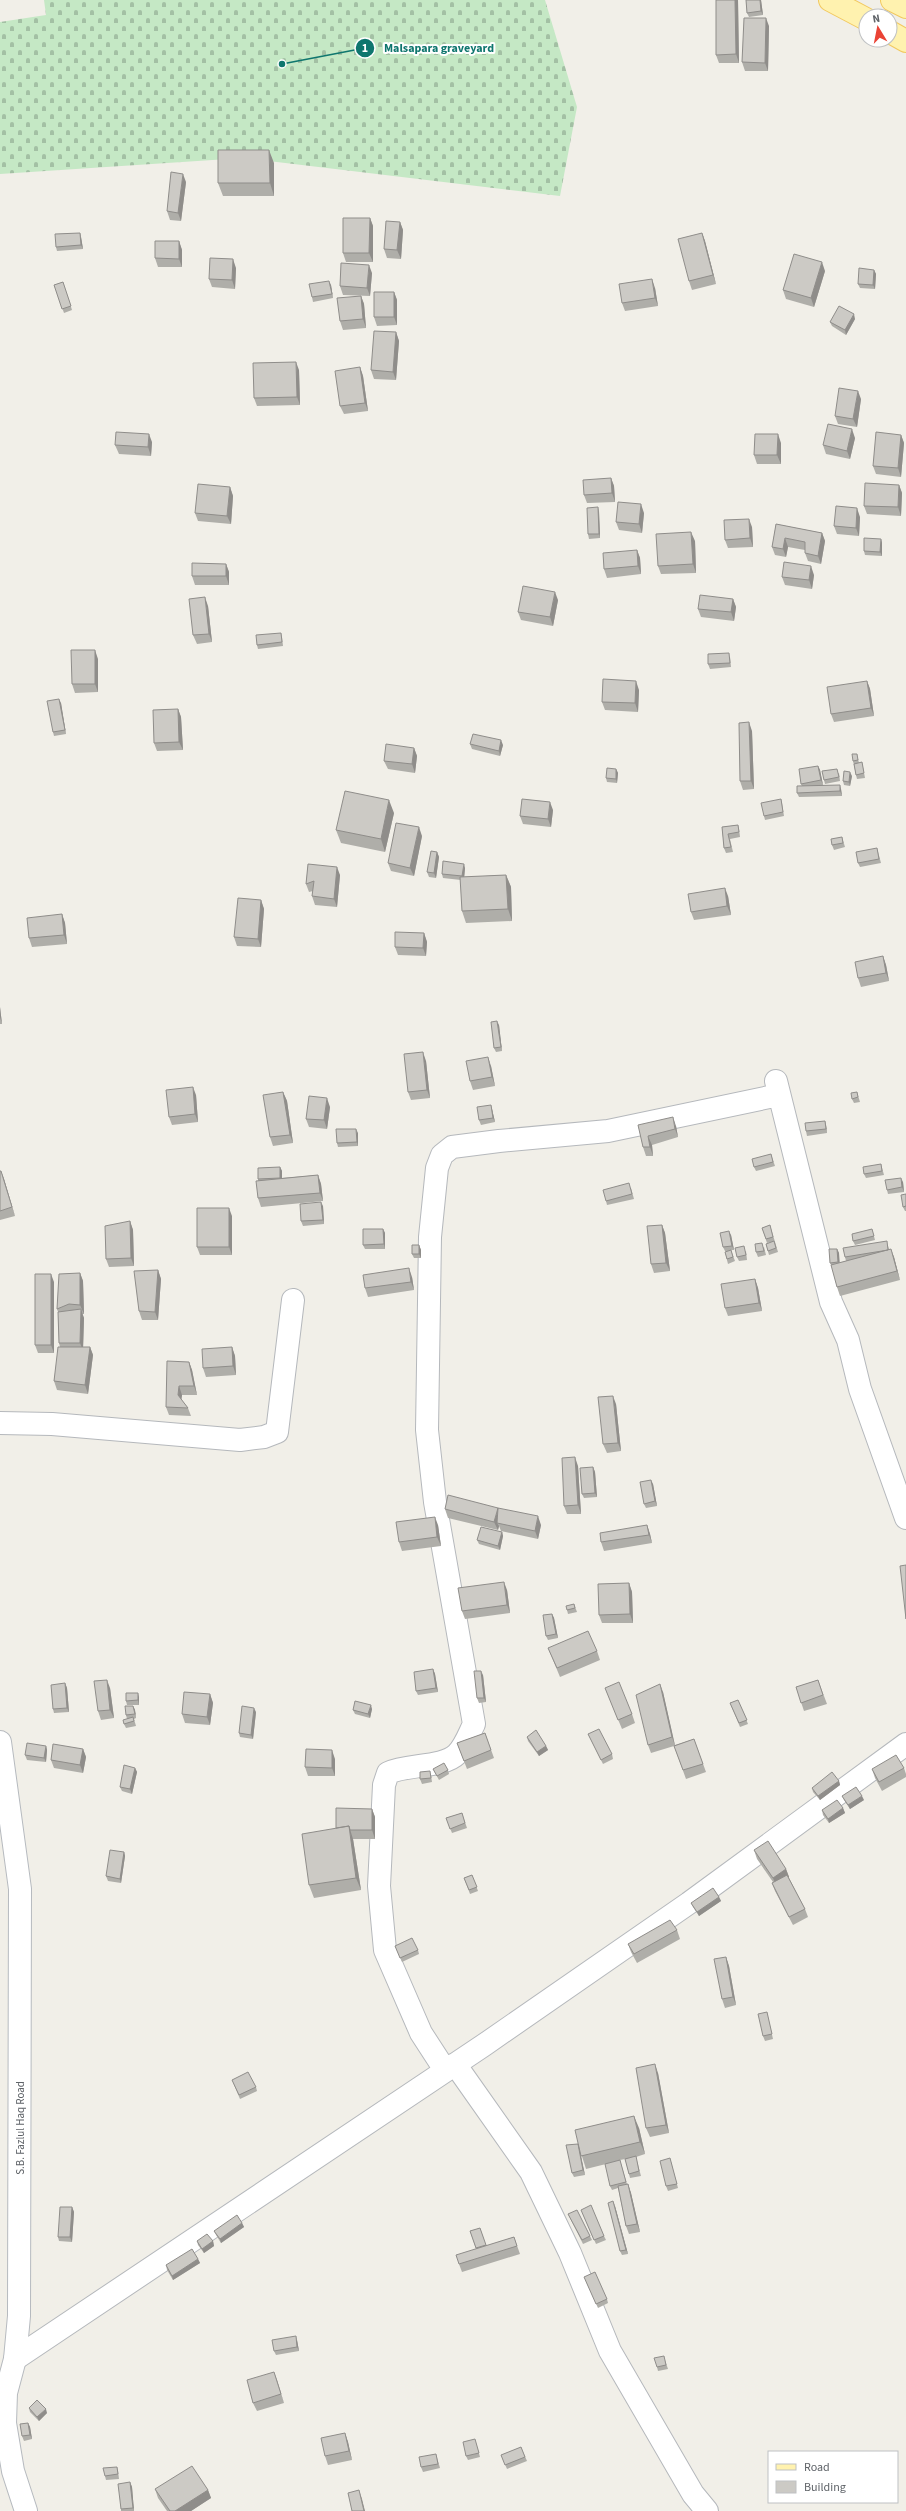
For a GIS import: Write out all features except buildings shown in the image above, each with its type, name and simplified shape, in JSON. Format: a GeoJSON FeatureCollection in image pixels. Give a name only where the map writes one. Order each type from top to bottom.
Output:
{"type":"FeatureCollection","features":[{"type":"Feature","properties":{"kind":"main road"},"geometry":{"type":"LineString","coordinates":[[830,0],[858,15]]}},
{"type":"Feature","properties":{"kind":"main road"},"geometry":{"type":"LineString","coordinates":[[892,0],[906,7]]}},
{"type":"Feature","properties":{"kind":"street"},"geometry":{"type":"LineString","coordinates":[[707,2511],[693,2494],[610,2351],[570,2253],[531,2172],[422,2033],[385,1950],[379,1886],[384,1786],[388,1773],[396,1769],[447,1760],[456,1755],[463,1746],[474,1724],[435,1502],[427,1430],[430,1237],[437,1168],[442,1154],[452,1147],[608,1131],[777,1088],[831,1302],[848,1340],[860,1389],[906,1518]]}},
{"type":"Feature","properties":{"kind":"street"},"geometry":{"type":"LineString","coordinates":[[0,1423],[52,1424],[240,1440],[264,1437],[277,1432],[293,1300]]}},
{"type":"Feature","properties":{"kind":"street","name":"S.B. Fazlul Haq Road"},"geometry":{"type":"LineString","coordinates":[[0,1742],[20,1889],[19,2316],[15,2359],[6,2393],[5,2423],[14,2471],[26,2511]]}},
{"type":"Feature","properties":{"kind":"street"},"geometry":{"type":"LineString","coordinates":[[15,2359],[450,2067],[689,1903],[906,1744]]}},
{"type":"Feature","properties":{"kind":"green space"},"geometry":{"type":"Polygon","coordinates":[[[44,0],[545,0],[577,107],[560,196],[243,158],[0,174],[0,22],[46,15],[44,0]]]}},
{"type":"Feature","properties":{"kind":"place","name":"Malsapara graveyard"},"geometry":{"type":"Point","coordinates":[282,64]}}]}
